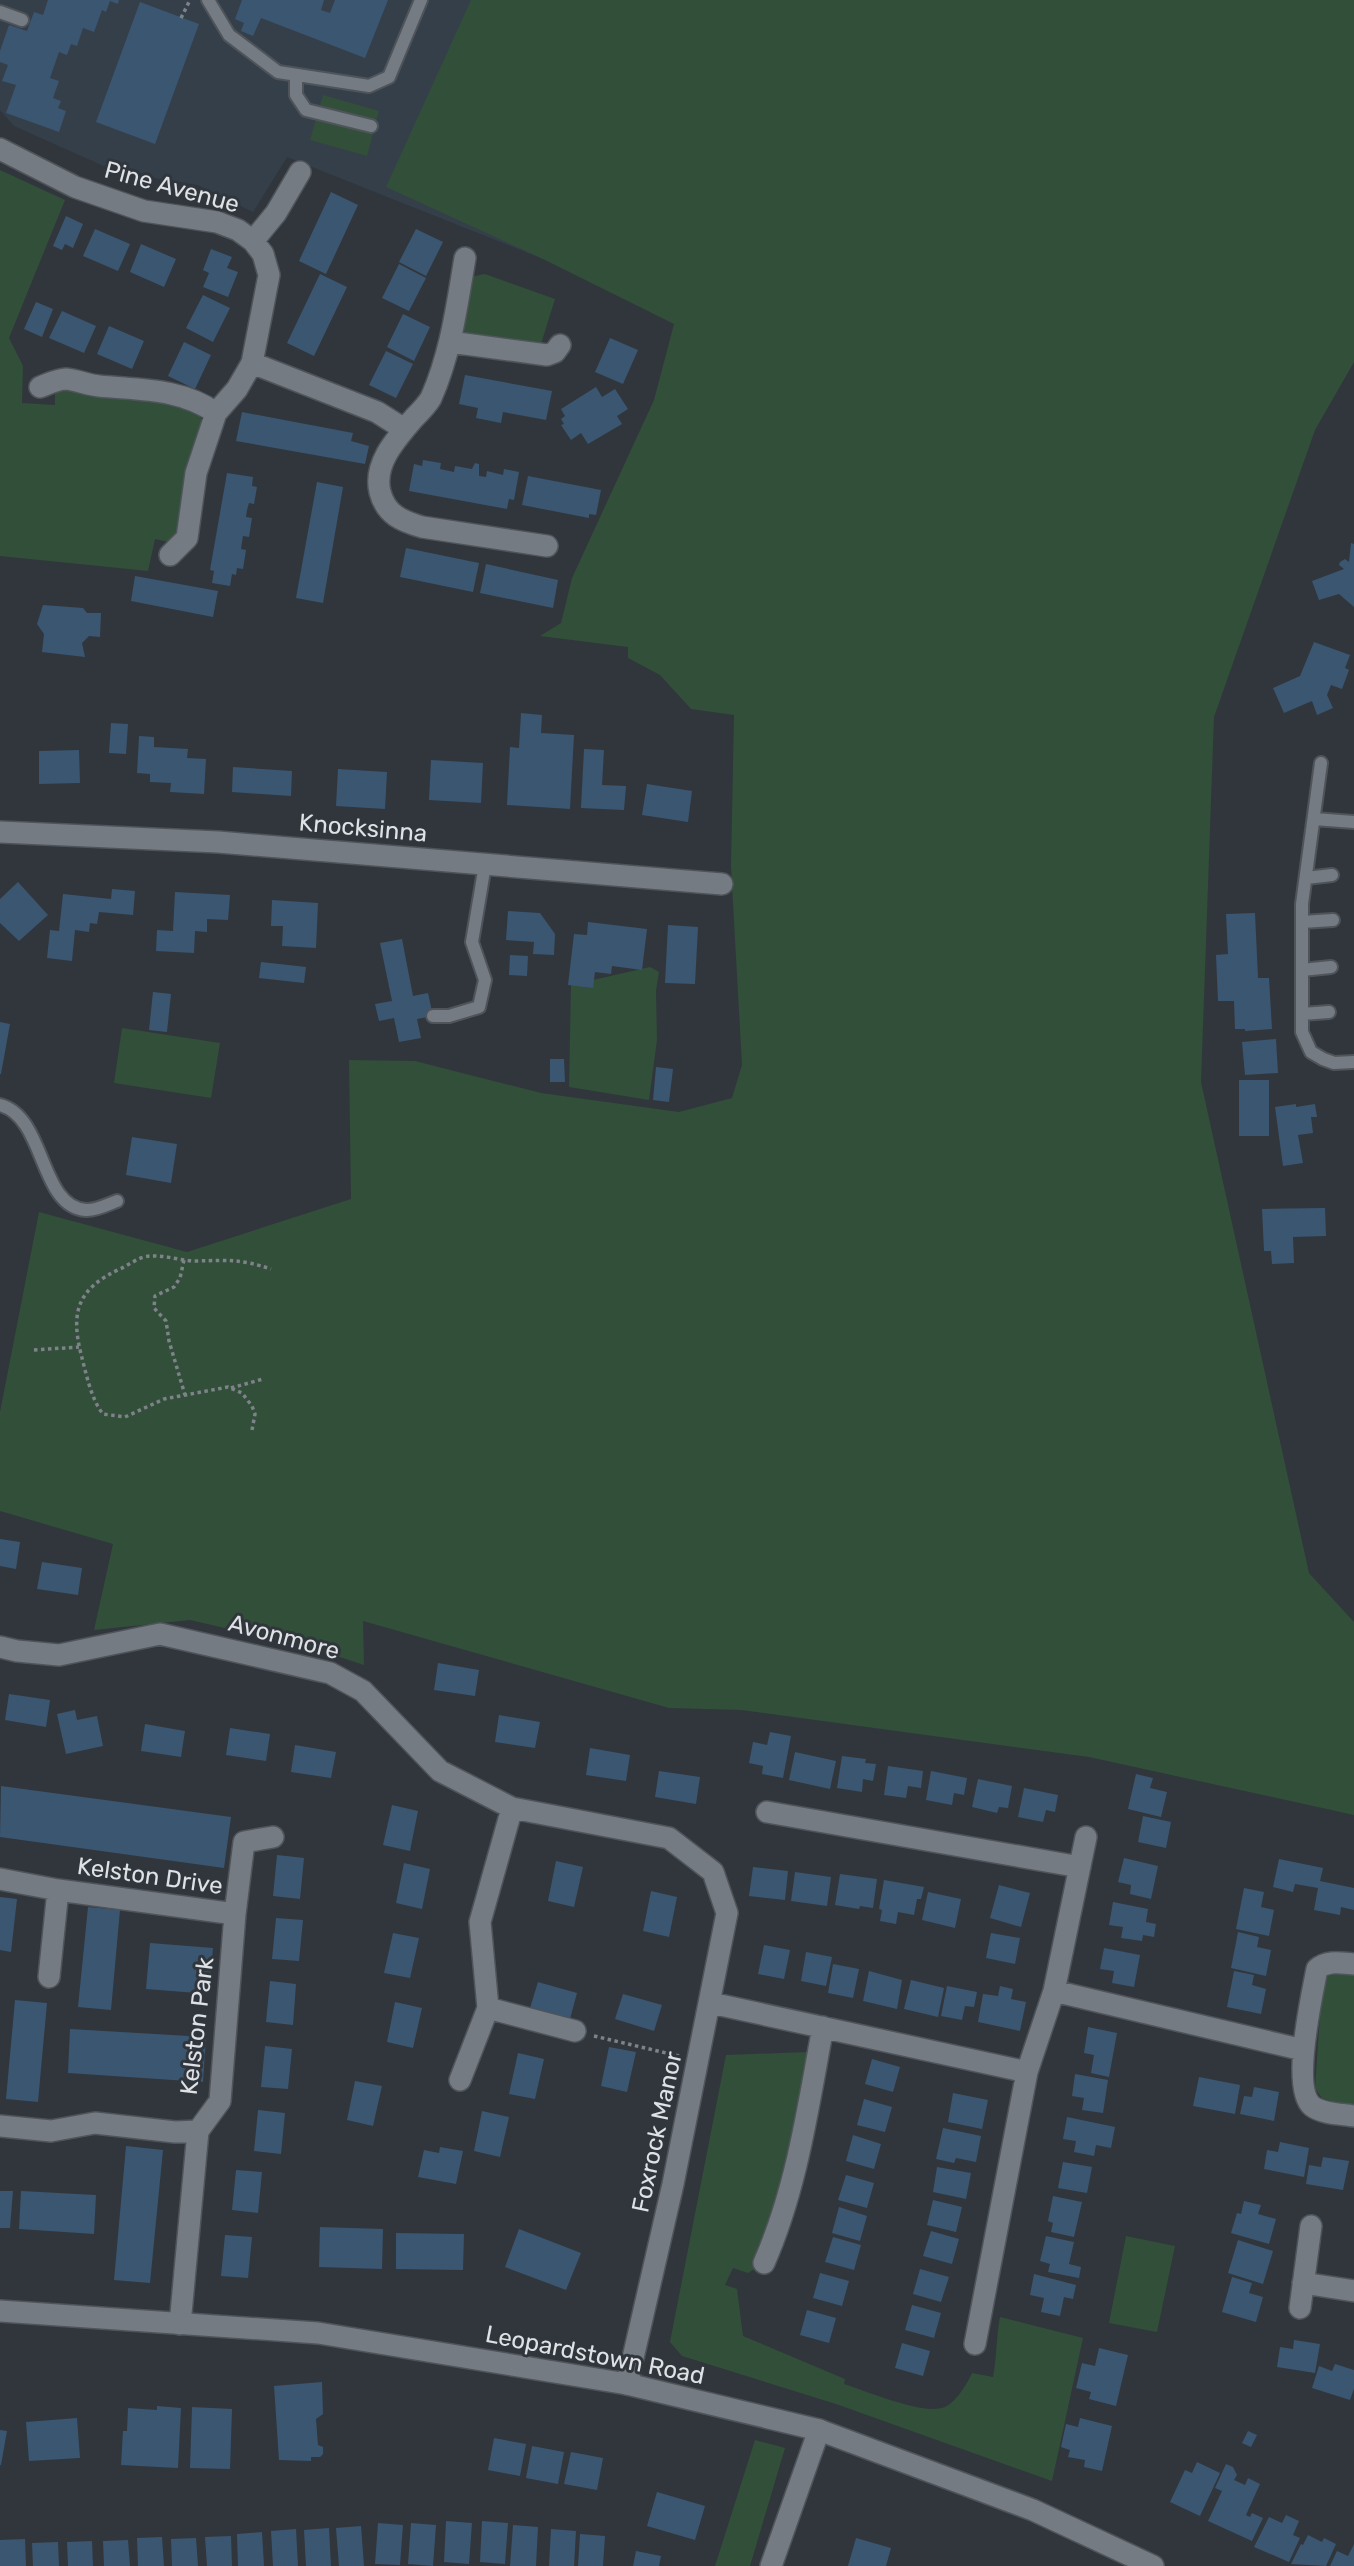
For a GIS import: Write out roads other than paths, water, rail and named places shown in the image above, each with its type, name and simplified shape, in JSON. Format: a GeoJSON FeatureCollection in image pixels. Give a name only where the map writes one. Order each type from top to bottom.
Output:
{"type":"FeatureCollection","features":[{"type":"Feature","properties":{"kind":"street","name":"Pine Avenue"},"geometry":{"type":"LineString","coordinates":[[0,149],[75,187],[144,211],[216,222],[238,230],[253,241],[263,254],[269,275],[252,363],[237,389],[216,413]]}},
{"type":"Feature","properties":{"kind":"street","name":"Pine Avenue"},"geometry":{"type":"LineString","coordinates":[[253,241],[276,213],[300,172]]}},
{"type":"Feature","properties":{"kind":"street"},"geometry":{"type":"LineString","coordinates":[[465,258],[450,342],[430,401],[404,429],[378,471],[383,503],[391,514],[422,527],[547,546]]}},
{"type":"Feature","properties":{"kind":"street"},"geometry":{"type":"LineString","coordinates":[[450,342],[547,355],[555,352],[560,345]]}},
{"type":"Feature","properties":{"kind":"street"},"geometry":{"type":"LineString","coordinates":[[252,363],[377,412],[404,429]]}},
{"type":"Feature","properties":{"kind":"street"},"geometry":{"type":"LineString","coordinates":[[40,387],[65,379],[94,386],[144,388],[204,404],[216,413],[195,472],[187,538],[170,555]]}},
{"type":"Feature","properties":{"kind":"street","name":"Knocksinna"},"geometry":{"type":"LineString","coordinates":[[0,832],[218,842],[722,884]]}},
{"type":"Feature","properties":{"kind":"street","name":"Avonmore"},"geometry":{"type":"LineString","coordinates":[[0,1647],[59,1655],[160,1634],[330,1672],[363,1691],[440,1771],[512,1808],[669,1838],[713,1872],[727,1913],[711,2003]]}},
{"type":"Feature","properties":{"kind":"street"},"geometry":{"type":"LineString","coordinates":[[460,2080],[488,2008],[480,1922],[512,1808]]}},
{"type":"Feature","properties":{"kind":"street"},"geometry":{"type":"LineString","coordinates":[[767,1812],[1080,1867]]}},
{"type":"Feature","properties":{"kind":"street"},"geometry":{"type":"LineString","coordinates":[[975,2344],[1027,2072],[1054,1991],[1086,1837]]}},
{"type":"Feature","properties":{"kind":"street","name":"Kelston Park"},"geometry":{"type":"LineString","coordinates":[[180,2324],[198,2132],[220,2101],[235,1914],[244,1842],[274,1838]]}},
{"type":"Feature","properties":{"kind":"street","name":"Kelston Drive"},"geometry":{"type":"LineString","coordinates":[[3,1879],[58,1890],[235,1914]]}},
{"type":"Feature","properties":{"kind":"street","name":"Kelston Drive"},"geometry":{"type":"LineString","coordinates":[[49,1978],[58,1890]]}},
{"type":"Feature","properties":{"kind":"street"},"geometry":{"type":"LineString","coordinates":[[1354,1964],[1330,1963],[1317,1969],[1303,2050],[1304,2091],[1308,2102],[1315,2109],[1354,2116]]}},
{"type":"Feature","properties":{"kind":"street"},"geometry":{"type":"LineString","coordinates":[[1054,1991],[1303,2050]]}},
{"type":"Feature","properties":{"kind":"street"},"geometry":{"type":"LineString","coordinates":[[711,2003],[1027,2072]]}},
{"type":"Feature","properties":{"kind":"street","name":"Foxrock Manor"},"geometry":{"type":"LineString","coordinates":[[627,2384],[711,2003]]}},
{"type":"Feature","properties":{"kind":"street"},"geometry":{"type":"LineString","coordinates":[[488,2008],[575,2031]]}},
{"type":"Feature","properties":{"kind":"street"},"geometry":{"type":"LineString","coordinates":[[764,2263],[778,2231],[794,2180],[823,2027]]}},
{"type":"Feature","properties":{"kind":"street"},"geometry":{"type":"LineString","coordinates":[[0,2126],[51,2131],[95,2123],[198,2132]]}},
{"type":"Feature","properties":{"kind":"street"},"geometry":{"type":"LineString","coordinates":[[1300,2308],[1311,2226]]}},
{"type":"Feature","properties":{"kind":"street"},"geometry":{"type":"LineString","coordinates":[[1303,2283],[1354,2291]]}},
{"type":"Feature","properties":{"kind":"street","name":"Leopardstown Road"},"geometry":{"type":"LineString","coordinates":[[0,2311],[317,2333],[627,2384],[819,2430],[1033,2510],[1153,2566]]}},
{"type":"Feature","properties":{"kind":"street"},"geometry":{"type":"LineString","coordinates":[[771,2566],[819,2430]]}},
{"type":"Feature","properties":{"kind":"lane"},"geometry":{"type":"LineString","coordinates":[[208,0],[229,35],[278,72],[369,86],[389,78],[421,0]]}},
{"type":"Feature","properties":{"kind":"lane"},"geometry":{"type":"LineString","coordinates":[[0,12],[22,20]]}},
{"type":"Feature","properties":{"kind":"lane"},"geometry":{"type":"LineString","coordinates":[[296,76],[296,95],[306,110],[371,126]]}},
{"type":"Feature","properties":{"kind":"lane"},"geometry":{"type":"LineString","coordinates":[[1321,763],[1302,922],[1302,1032],[1311,1052],[1334,1063],[1354,1062]]}},
{"type":"Feature","properties":{"kind":"lane"},"geometry":{"type":"LineString","coordinates":[[1314,819],[1354,822]]}},
{"type":"Feature","properties":{"kind":"lane"},"geometry":{"type":"LineString","coordinates":[[433,1016],[449,1016],[479,1007],[485,980],[472,942],[485,864]]}},
{"type":"Feature","properties":{"kind":"lane"},"geometry":{"type":"LineString","coordinates":[[1306,878],[1332,876]]}},
{"type":"Feature","properties":{"kind":"lane"},"geometry":{"type":"LineString","coordinates":[[1302,922],[1333,920]]}},
{"type":"Feature","properties":{"kind":"lane"},"geometry":{"type":"LineString","coordinates":[[1302,970],[1331,967]]}},
{"type":"Feature","properties":{"kind":"lane"},"geometry":{"type":"LineString","coordinates":[[1302,1014],[1329,1012]]}},
{"type":"Feature","properties":{"kind":"lane"},"geometry":{"type":"LineString","coordinates":[[0,1105],[11,1108],[29,1129],[53,1187],[69,1204],[86,1210],[117,1201]]}}]}
